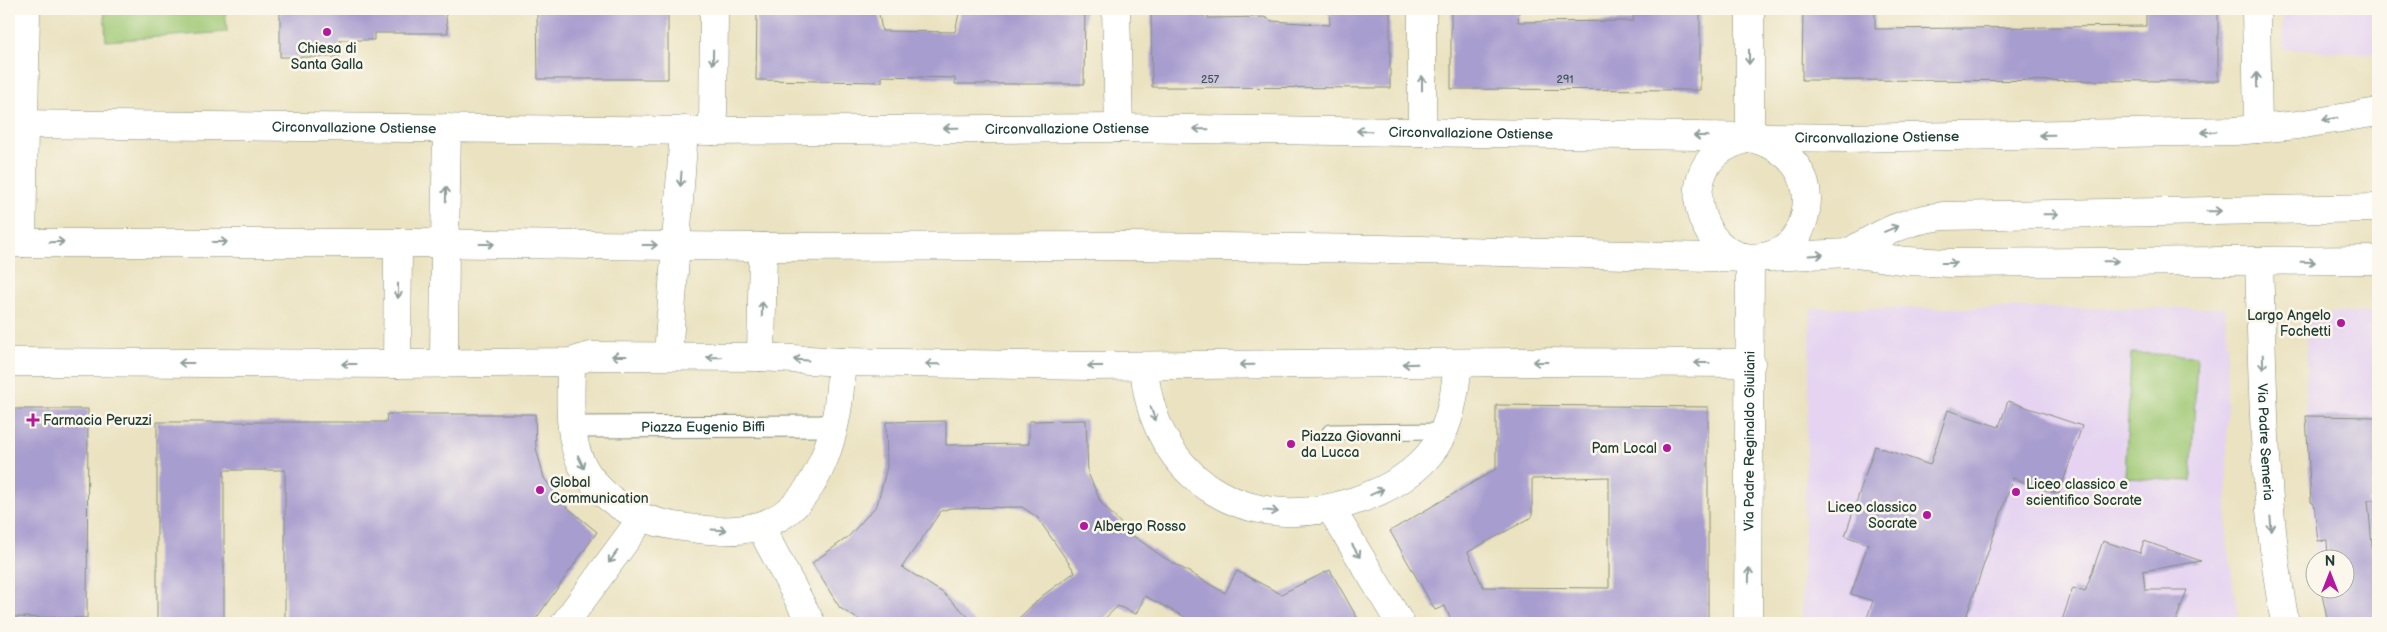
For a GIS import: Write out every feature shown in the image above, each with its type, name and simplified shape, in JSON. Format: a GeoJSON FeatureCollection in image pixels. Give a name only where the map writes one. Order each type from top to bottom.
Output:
{"type":"FeatureCollection","features":[{"type":"Feature","properties":{"kind":"street"},"geometry":{"type":"LineString","coordinates":[[26,9],[16,124],[16,243],[445,243],[763,247],[1129,246],[1381,249],[1750,258],[1848,253],[1932,262],[2378,260]]}},
{"type":"Feature","properties":{"kind":"street"},"geometry":{"type":"LineString","coordinates":[[713,130],[714,9]]}},
{"type":"Feature","properties":{"kind":"street"},"geometry":{"type":"LineString","coordinates":[[1116,9],[1119,128]]}},
{"type":"Feature","properties":{"kind":"street"},"geometry":{"type":"LineString","coordinates":[[1422,9],[1422,132]]}},
{"type":"Feature","properties":{"kind":"street"},"geometry":{"type":"LineString","coordinates":[[1750,9],[1750,138]]}},
{"type":"Feature","properties":{"kind":"street"},"geometry":{"type":"LineString","coordinates":[[2256,9],[2258,129],[2378,112]]}},
{"type":"Feature","properties":{"kind":"street","name":"Circonvallazione Ostiense"},"geometry":{"type":"LineString","coordinates":[[16,124],[684,130],[1119,128],[1750,138],[2181,133],[2258,129]]}},
{"type":"Feature","properties":{"kind":"street"},"geometry":{"type":"LineString","coordinates":[[444,364],[447,128]]}},
{"type":"Feature","properties":{"kind":"street"},"geometry":{"type":"LineString","coordinates":[[668,356],[684,130]]}},
{"type":"Feature","properties":{"kind":"street"},"geometry":{"type":"LineString","coordinates":[[1750,138],[1775,146],[1789,156],[1803,181],[1806,203],[1802,225],[1791,244],[1777,253],[1750,258],[1725,249],[1712,238],[1702,218],[1699,194],[1704,172],[1714,155],[1735,142],[1750,138]]}},
{"type":"Feature","properties":{"kind":"street"},"geometry":{"type":"LineString","coordinates":[[1848,253],[1892,228],[1938,216],[2378,208]]}},
{"type":"Feature","properties":{"kind":"street"},"geometry":{"type":"LineString","coordinates":[[397,364],[398,243]]}},
{"type":"Feature","properties":{"kind":"street"},"geometry":{"type":"LineString","coordinates":[[761,357],[763,247]]}},
{"type":"Feature","properties":{"kind":"street","name":"Via Padre Reginaldo Giuliani"},"geometry":{"type":"LineString","coordinates":[[1748,623],[1751,363],[1750,258]]}},
{"type":"Feature","properties":{"kind":"street","name":"Via Padre Semeria"},"geometry":{"type":"LineString","coordinates":[[2259,261],[2271,529],[2285,623]]}},
{"type":"Feature","properties":{"kind":"street"},"geometry":{"type":"LineString","coordinates":[[9,362],[444,364],[571,362],[591,356],[668,356],[761,357],[841,362],[1144,366],[1751,363]]}},
{"type":"Feature","properties":{"kind":"street"},"geometry":{"type":"LineString","coordinates":[[571,362],[572,427],[577,452],[592,480],[607,496],[642,518],[662,524],[740,530],[760,526],[787,510],[807,488],[823,463],[835,426],[840,395],[841,362]]}},
{"type":"Feature","properties":{"kind":"street"},"geometry":{"type":"LineString","coordinates":[[1144,366],[1149,403],[1159,428],[1178,460],[1210,490],[1245,506],[1272,512],[1308,512],[1331,509],[1380,490],[1408,474],[1430,454],[1443,431],[1452,406],[1458,363]]}},
{"type":"Feature","properties":{"kind":"street","name":"Piazza Eugenio Biffi"},"geometry":{"type":"LineString","coordinates":[[572,427],[835,426]]}},
{"type":"Feature","properties":{"kind":"street"},"geometry":{"type":"LineString","coordinates":[[1331,509],[1400,623]]}},
{"type":"Feature","properties":{"kind":"street"},"geometry":{"type":"LineString","coordinates":[[565,623],[642,518]]}},
{"type":"Feature","properties":{"kind":"street"},"geometry":{"type":"LineString","coordinates":[[760,526],[811,623]]}},
{"type":"Feature","properties":{"kind":"lane"},"geometry":{"type":"LineString","coordinates":[[1330,432],[1443,431]]}},
{"type":"Feature","properties":{"kind":"shaded area"},"geometry":{"type":"Polygon","coordinates":[[[2283,9],[2378,9],[2378,54],[2283,49],[2283,9]]]}},
{"type":"Feature","properties":{"kind":"shaded area","name":"Liceo classico e scientifico Socrate"},"geometry":{"type":"Polygon","coordinates":[[[1811,308],[2224,308],[2227,328],[2227,540],[2239,623],[1801,623],[1811,308]]]}},
{"type":"Feature","properties":{"kind":"shaded area"},"geometry":{"type":"Polygon","coordinates":[[[2378,312],[2378,623],[2328,623],[2323,600],[2354,600],[2354,550],[2316,550],[2306,416],[2307,313],[2378,312]]]}},
{"type":"Feature","properties":{"kind":"green space"},"geometry":{"type":"Polygon","coordinates":[[[104,9],[225,9],[227,32],[106,41],[104,9]]]}},
{"type":"Feature","properties":{"kind":"green space"},"geometry":{"type":"Polygon","coordinates":[[[2131,353],[2197,356],[2191,481],[2125,478],[2131,353]]]}},
{"type":"Feature","properties":{"kind":"building","name":"Chiesa di Santa Galla"},"geometry":{"type":"Polygon","coordinates":[[[280,9],[445,9],[448,33],[374,33],[374,40],[340,40],[340,57],[280,57],[280,9]]]}},
{"type":"Feature","properties":{"kind":"building"},"geometry":{"type":"Polygon","coordinates":[[[537,9],[668,9],[668,79],[538,79],[537,9]]]}},
{"type":"Feature","properties":{"kind":"building"},"geometry":{"type":"Polygon","coordinates":[[[757,9],[878,9],[882,31],[955,32],[960,9],[1085,9],[1084,84],[955,84],[955,78],[882,76],[882,82],[756,80],[757,9]]]}},
{"type":"Feature","properties":{"kind":"building"},"geometry":{"type":"Polygon","coordinates":[[[1151,9],[1208,9],[1208,18],[1264,17],[1272,21],[1330,25],[1329,9],[1390,9],[1390,88],[1152,87],[1151,9]]]}},
{"type":"Feature","properties":{"kind":"building"},"geometry":{"type":"Polygon","coordinates":[[[1451,9],[1519,9],[1518,22],[1633,21],[1634,9],[1700,9],[1700,90],[1451,89],[1451,9]]]}},
{"type":"Feature","properties":{"kind":"building"},"geometry":{"type":"Polygon","coordinates":[[[1803,9],[1875,9],[1875,29],[2146,26],[2146,9],[2218,9],[2218,81],[1802,80],[1803,9]]]}},
{"type":"Feature","properties":{"kind":"building","name":"Liceo classico Socrate"},"geometry":{"type":"Polygon","coordinates":[[[2008,401],[2082,426],[2059,494],[2013,478],[1964,623],[1865,623],[1873,601],[1851,594],[1868,544],[1845,536],[1875,446],[1930,465],[1948,410],[1999,427],[2008,401]]]}},
{"type":"Feature","properties":{"kind":"building"},"geometry":{"type":"Polygon","coordinates":[[[1496,405],[1708,407],[1708,623],[1452,623],[1445,606],[1435,610],[1390,531],[1496,469],[1496,405]],[[1609,477],[1532,479],[1532,517],[1468,552],[1483,587],[1609,588],[1609,477]]]}},
{"type":"Feature","properties":{"kind":"building"},"geometry":{"type":"Polygon","coordinates":[[[9,409],[88,409],[87,618],[9,617],[9,409]]]}},
{"type":"Feature","properties":{"kind":"building"},"geometry":{"type":"Polygon","coordinates":[[[387,414],[535,414],[536,448],[544,478],[562,503],[597,532],[533,623],[285,623],[285,470],[224,470],[224,623],[157,623],[157,422],[386,422],[387,414]]]}},
{"type":"Feature","properties":{"kind":"building"},"geometry":{"type":"Polygon","coordinates":[[[2306,416],[2378,417],[2378,500],[2368,500],[2374,568],[2378,568],[2378,623],[2328,623],[2323,600],[2354,600],[2354,550],[2328,550],[2327,540],[2318,541],[2314,504],[2311,502],[2306,416]]]}},
{"type":"Feature","properties":{"kind":"building","name":"Albergo Rosso"},"geometry":{"type":"Polygon","coordinates":[[[1086,420],[1088,473],[1101,503],[1132,535],[1163,557],[1225,593],[1237,571],[1281,594],[1330,570],[1360,623],[1196,623],[1145,596],[1136,614],[1118,606],[1100,623],[1014,623],[1042,596],[1075,572],[1037,517],[1022,507],[951,508],[941,511],[902,567],[943,593],[975,623],[864,623],[840,608],[812,563],[848,537],[877,505],[887,467],[886,422],[946,421],[946,445],[1029,444],[1029,421],[1086,420]]]}},
{"type":"Feature","properties":{"kind":"building"},"geometry":{"type":"Polygon","coordinates":[[[2103,541],[2140,553],[2144,541],[2201,561],[2143,571],[2145,590],[2187,590],[2175,623],[2061,623],[2073,588],[2085,592],[2103,541]]]}},
{"type":"Feature","properties":{"kind":"place","name":"Chiesa di Santa Galla"},"geometry":{"type":"Point","coordinates":[327,32]}},
{"type":"Feature","properties":{"kind":"place","name":"Largo Angelo Fochetti"},"geometry":{"type":"Point","coordinates":[2341,323]}},
{"type":"Feature","properties":{"kind":"place","name":"Farmacia Peruzzi"},"geometry":{"type":"Point","coordinates":[33,420]}},
{"type":"Feature","properties":{"kind":"place","name":"Piazza Giovanni da Lucca"},"geometry":{"type":"Point","coordinates":[1291,444]}},
{"type":"Feature","properties":{"kind":"place","name":"Pam Local"},"geometry":{"type":"Point","coordinates":[1667,448]}},
{"type":"Feature","properties":{"kind":"place","name":"Global Communication"},"geometry":{"type":"Point","coordinates":[540,490]}},
{"type":"Feature","properties":{"kind":"place","name":"Liceo classico e scientifico Socrate"},"geometry":{"type":"Point","coordinates":[2016,492]}},
{"type":"Feature","properties":{"kind":"place","name":"Liceo classico Socrate"},"geometry":{"type":"Point","coordinates":[1927,515]}},
{"type":"Feature","properties":{"kind":"place","name":"Albergo Rosso"},"geometry":{"type":"Point","coordinates":[1084,526]}}]}
